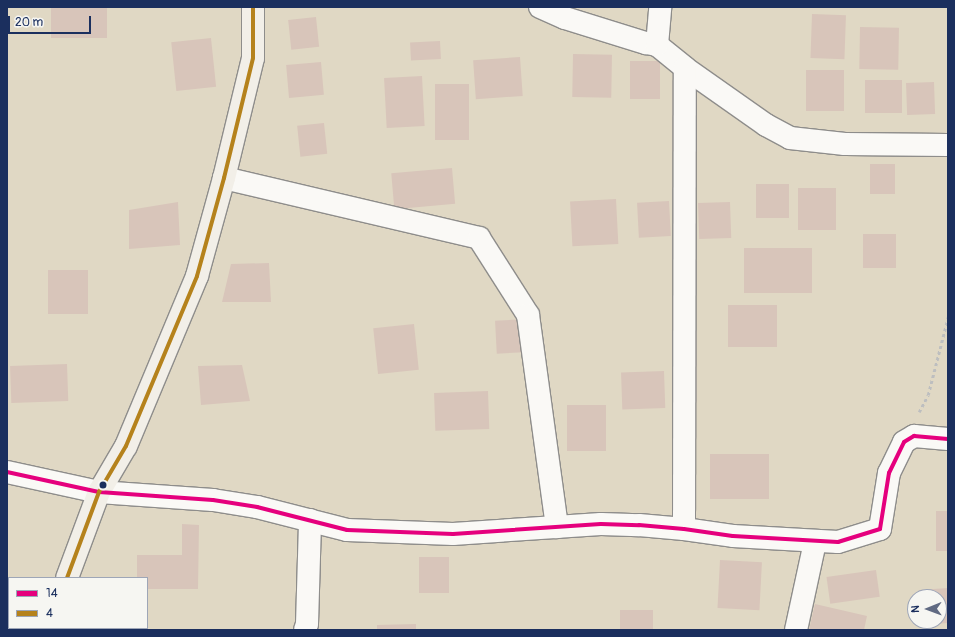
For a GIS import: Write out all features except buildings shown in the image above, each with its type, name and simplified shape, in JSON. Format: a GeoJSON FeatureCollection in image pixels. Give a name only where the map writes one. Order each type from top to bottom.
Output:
{"type":"FeatureCollection","features":[{"type":"Feature","properties":{"kind":"main road"},"geometry":{"type":"LineString","coordinates":[[67,577],[99,492],[126,446],[197,276],[224,178],[253,58],[253,7]]}},
{"type":"Feature","properties":{"kind":"street"},"geometry":{"type":"LineString","coordinates":[[540,7],[565,18],[657,45],[685,68],[766,125],[790,138],[845,144],[948,145]]}},
{"type":"Feature","properties":{"kind":"street"},"geometry":{"type":"LineString","coordinates":[[657,45],[660,7]]}},
{"type":"Feature","properties":{"kind":"street"},"geometry":{"type":"LineString","coordinates":[[684,529],[685,68]]}},
{"type":"Feature","properties":{"kind":"street"},"geometry":{"type":"LineString","coordinates":[[224,178],[479,238],[528,315],[557,527]]}},
{"type":"Feature","properties":{"kind":"street"},"geometry":{"type":"LineString","coordinates":[[7,472],[99,492],[213,500],[257,507],[347,530],[452,534],[608,524],[684,529],[733,536],[815,542],[838,542],[880,529],[889,473],[904,442],[914,436],[948,439]]}},
{"type":"Feature","properties":{"kind":"street"},"geometry":{"type":"LineString","coordinates":[[305,630],[307,624],[310,520]]}},
{"type":"Feature","properties":{"kind":"street"},"geometry":{"type":"LineString","coordinates":[[796,630],[815,542]]}},
{"type":"Feature","properties":{"kind":"path"},"geometry":{"type":"LineString","coordinates":[[904,442],[928,395],[948,317]]}},
{"type":"Feature","properties":{"kind":"transit line","name":"4"},"geometry":{"type":"LineString","coordinates":[[67,577],[99,492],[126,446],[197,276],[224,178],[253,58],[253,7]]}},
{"type":"Feature","properties":{"kind":"transit line","name":"14"},"geometry":{"type":"LineString","coordinates":[[7,472],[99,492],[213,500],[257,507],[347,530],[453,534],[601,524],[639,525],[684,529],[733,536],[838,542],[880,529],[889,473],[904,442],[914,436],[948,439]]}}]}
